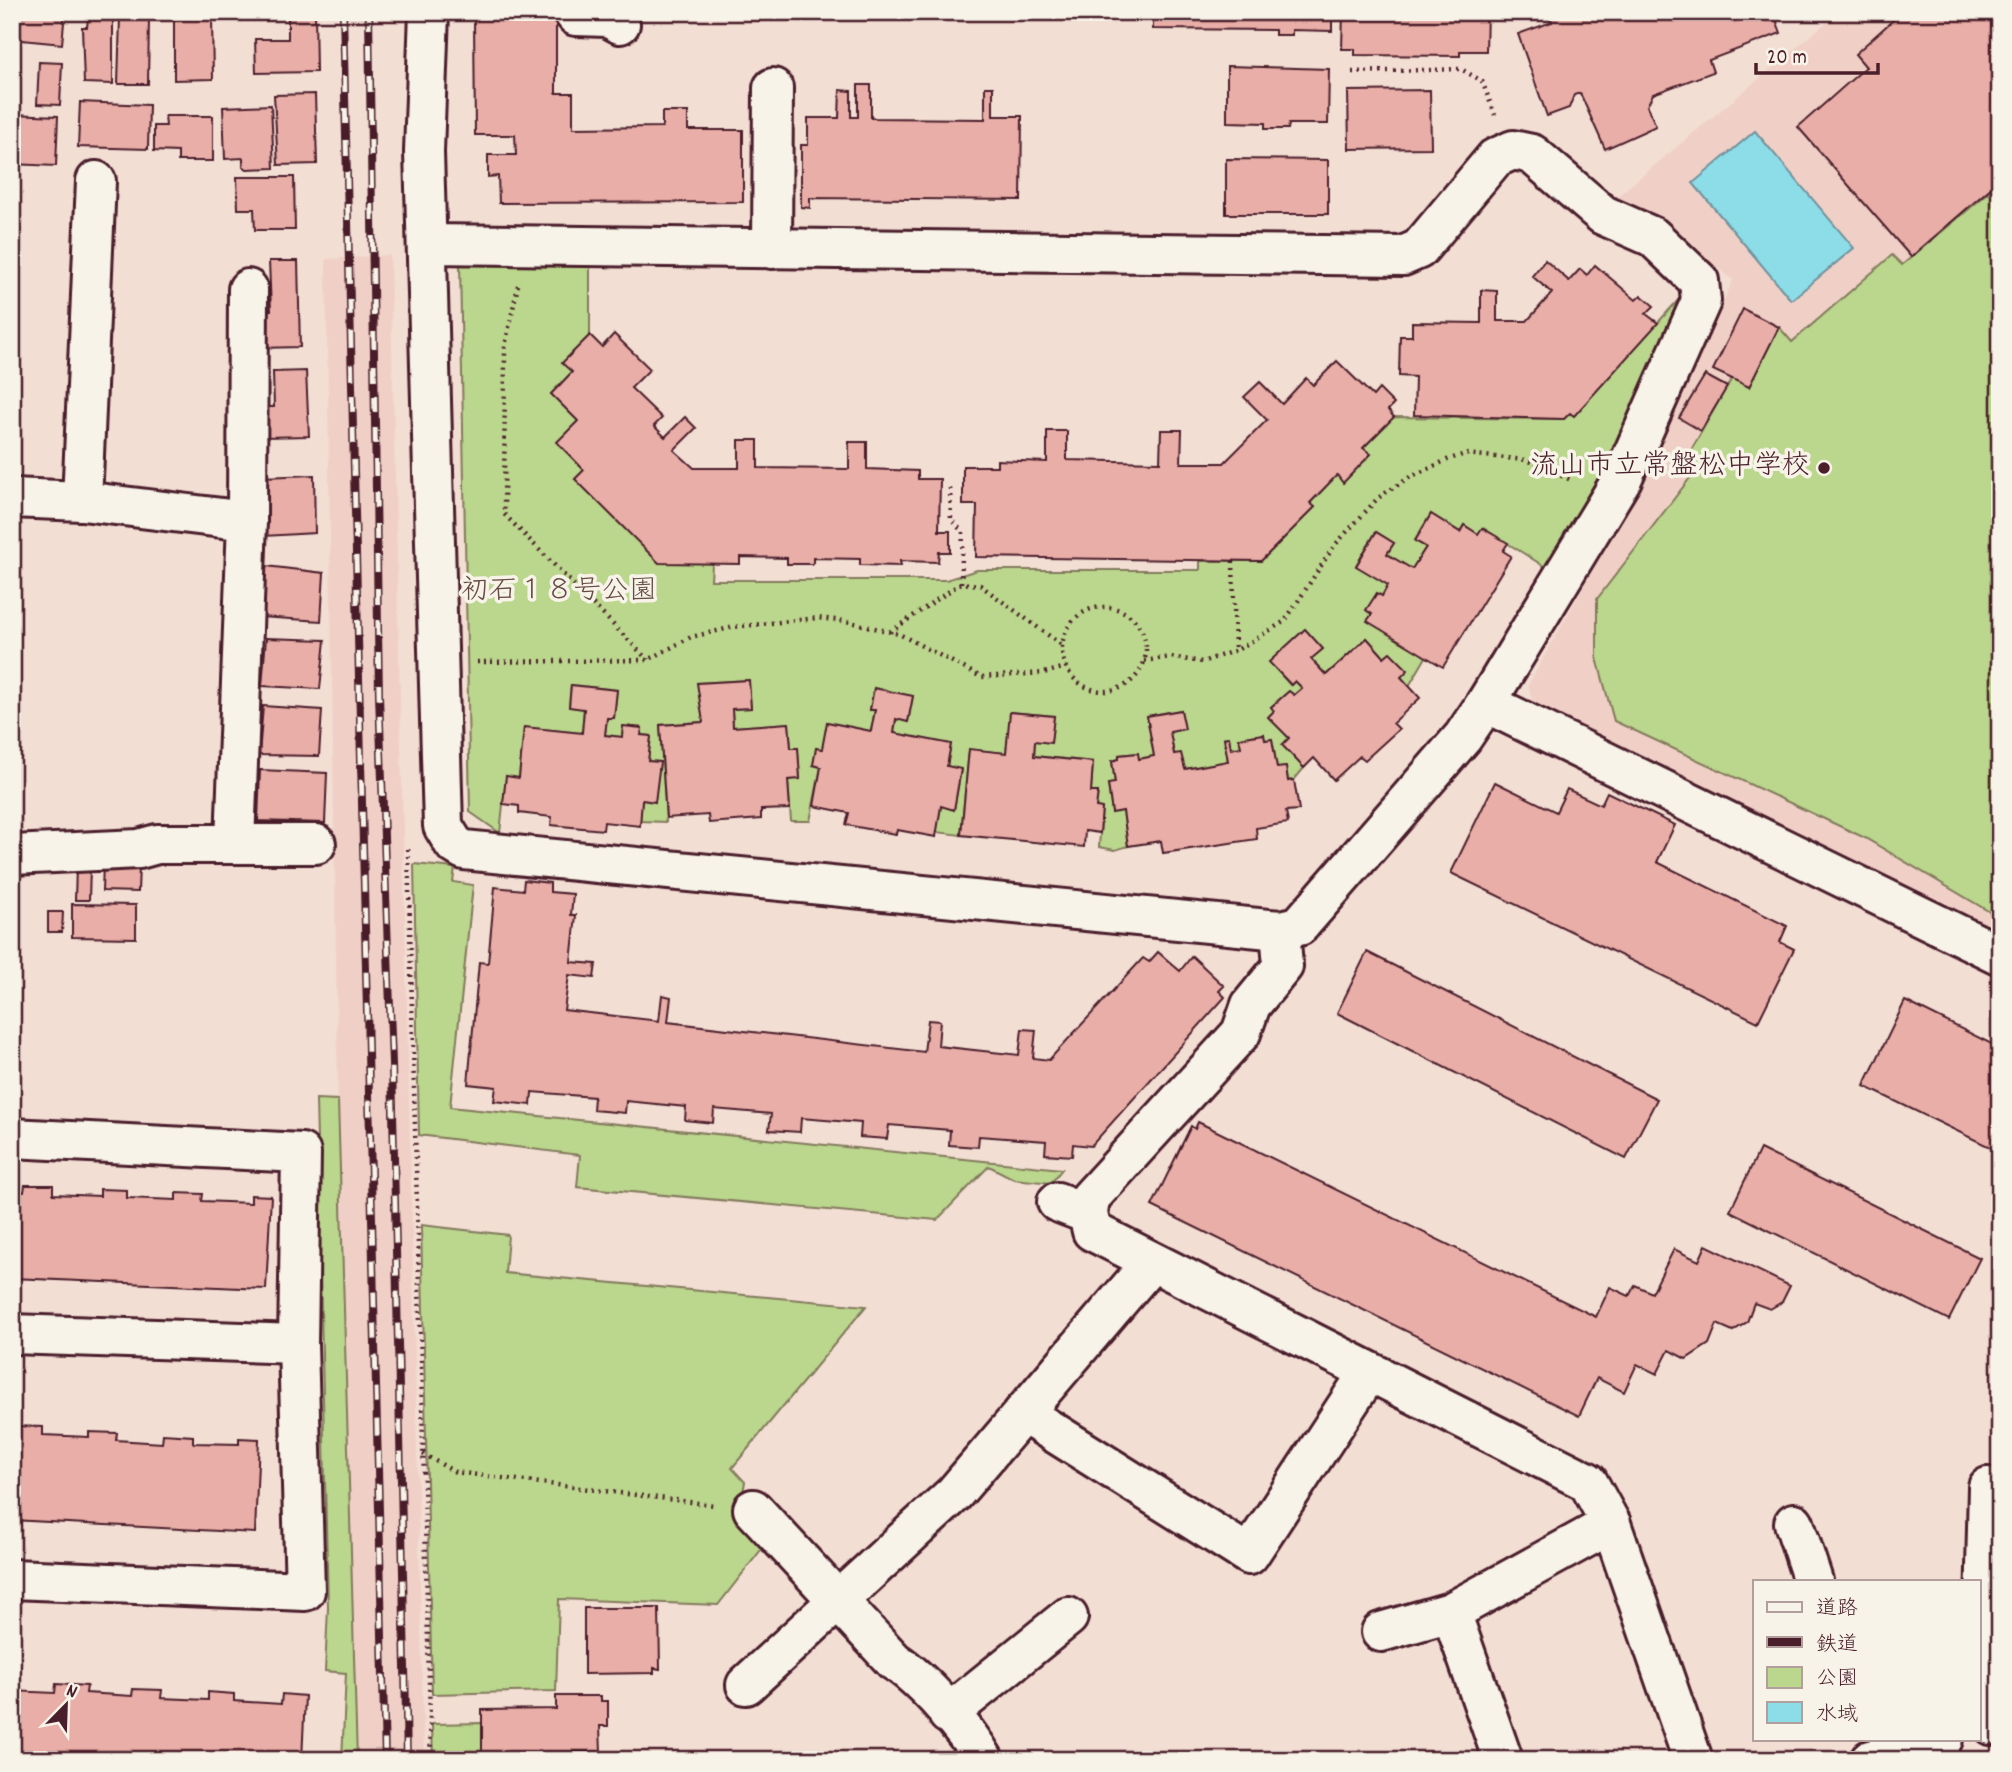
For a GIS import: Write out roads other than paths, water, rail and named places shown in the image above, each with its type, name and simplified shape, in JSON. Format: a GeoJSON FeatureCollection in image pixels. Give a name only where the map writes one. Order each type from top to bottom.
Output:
{"type":"FeatureCollection","features":[{"type":"Feature","properties":{"kind":"street"},"geometry":{"type":"LineString","coordinates":[[428,244],[527,246],[700,257],[793,256],[1013,264],[1221,267],[1403,256],[1419,248],[1494,150],[1532,154],[1562,195],[1653,237],[1699,281],[1701,301],[1622,479],[1486,702],[1463,737],[1299,926],[1280,930],[464,850],[454,844],[443,826],[424,152],[429,12]]}},
{"type":"Feature","properties":{"kind":"street"},"geometry":{"type":"LineString","coordinates":[[573,12],[576,16],[607,17],[620,24]]}},
{"type":"Feature","properties":{"kind":"street"},"geometry":{"type":"LineString","coordinates":[[772,89],[793,256]]}},
{"type":"Feature","properties":{"kind":"street"},"geometry":{"type":"LineString","coordinates":[[82,501],[96,181]]}},
{"type":"Feature","properties":{"kind":"street"},"geometry":{"type":"LineString","coordinates":[[235,843],[247,521],[248,289]]}},
{"type":"Feature","properties":{"kind":"street"},"geometry":{"type":"LineString","coordinates":[[12,498],[82,501],[247,521]]}},
{"type":"Feature","properties":{"kind":"street"},"geometry":{"type":"LineString","coordinates":[[1486,702],[2000,955]]}},
{"type":"Feature","properties":{"kind":"street"},"geometry":{"type":"LineString","coordinates":[[12,855],[139,849],[157,844],[316,844]]}},
{"type":"Feature","properties":{"kind":"street"},"geometry":{"type":"LineString","coordinates":[[1280,930],[1283,966],[1251,1005],[1234,1059],[1090,1198],[1072,1208],[1091,1231],[1151,1264],[1588,1482],[1607,1497],[1693,1760]]}},
{"type":"Feature","properties":{"kind":"street"},"geometry":{"type":"LineString","coordinates":[[12,1138],[301,1153],[298,1344],[305,1591],[12,1578]]}},
{"type":"Feature","properties":{"kind":"street"},"geometry":{"type":"LineString","coordinates":[[746,1685],[839,1603],[954,1494],[1151,1264]]}},
{"type":"Feature","properties":{"kind":"street"},"geometry":{"type":"LineString","coordinates":[[12,1334],[298,1344]]}},
{"type":"Feature","properties":{"kind":"street"},"geometry":{"type":"LineString","coordinates":[[1023,1413],[1250,1555],[1369,1372]]}},
{"type":"Feature","properties":{"kind":"street"},"geometry":{"type":"LineString","coordinates":[[1988,1487],[1983,1690],[1990,1725]]}},
{"type":"Feature","properties":{"kind":"street"},"geometry":{"type":"LineString","coordinates":[[1381,1632],[1451,1612],[1607,1497]]}},
{"type":"Feature","properties":{"kind":"street"},"geometry":{"type":"LineString","coordinates":[[753,1508],[839,1603],[948,1714],[979,1758]]}},
{"type":"Feature","properties":{"kind":"street"},"geometry":{"type":"LineString","coordinates":[[1794,1523],[1813,1580]]}},
{"type":"Feature","properties":{"kind":"street"},"geometry":{"type":"LineString","coordinates":[[1451,1612],[1503,1760]]}},
{"type":"Feature","properties":{"kind":"street"},"geometry":{"type":"LineString","coordinates":[[948,1714],[1068,1617]]}},
{"type":"Feature","properties":{"kind":"street"},"geometry":{"type":"LineString","coordinates":[[1866,1740],[1871,1760],[1940,1740]]}},
{"type":"Feature","properties":{"kind":"water"},"geometry":{"type":"Polygon","coordinates":[[[1755,131],[1854,248],[1791,300],[1693,183],[1755,131]]]}},
{"type":"Feature","properties":{"kind":"railway"},"geometry":{"type":"LineString","coordinates":[[343,12],[385,1760]]}},
{"type":"Feature","properties":{"kind":"railway"},"geometry":{"type":"LineString","coordinates":[[369,12],[379,695],[392,1064],[407,1760]]}},
{"type":"Feature","properties":{"kind":"place","name":"流山市立常盤松中学校"},"geometry":{"type":"Point","coordinates":[1824,468]}},
{"type":"Feature","properties":{"kind":"park label","name":"初石１８号公園"},"geometry":{"type":"Point","coordinates":[559,593]}}]}
